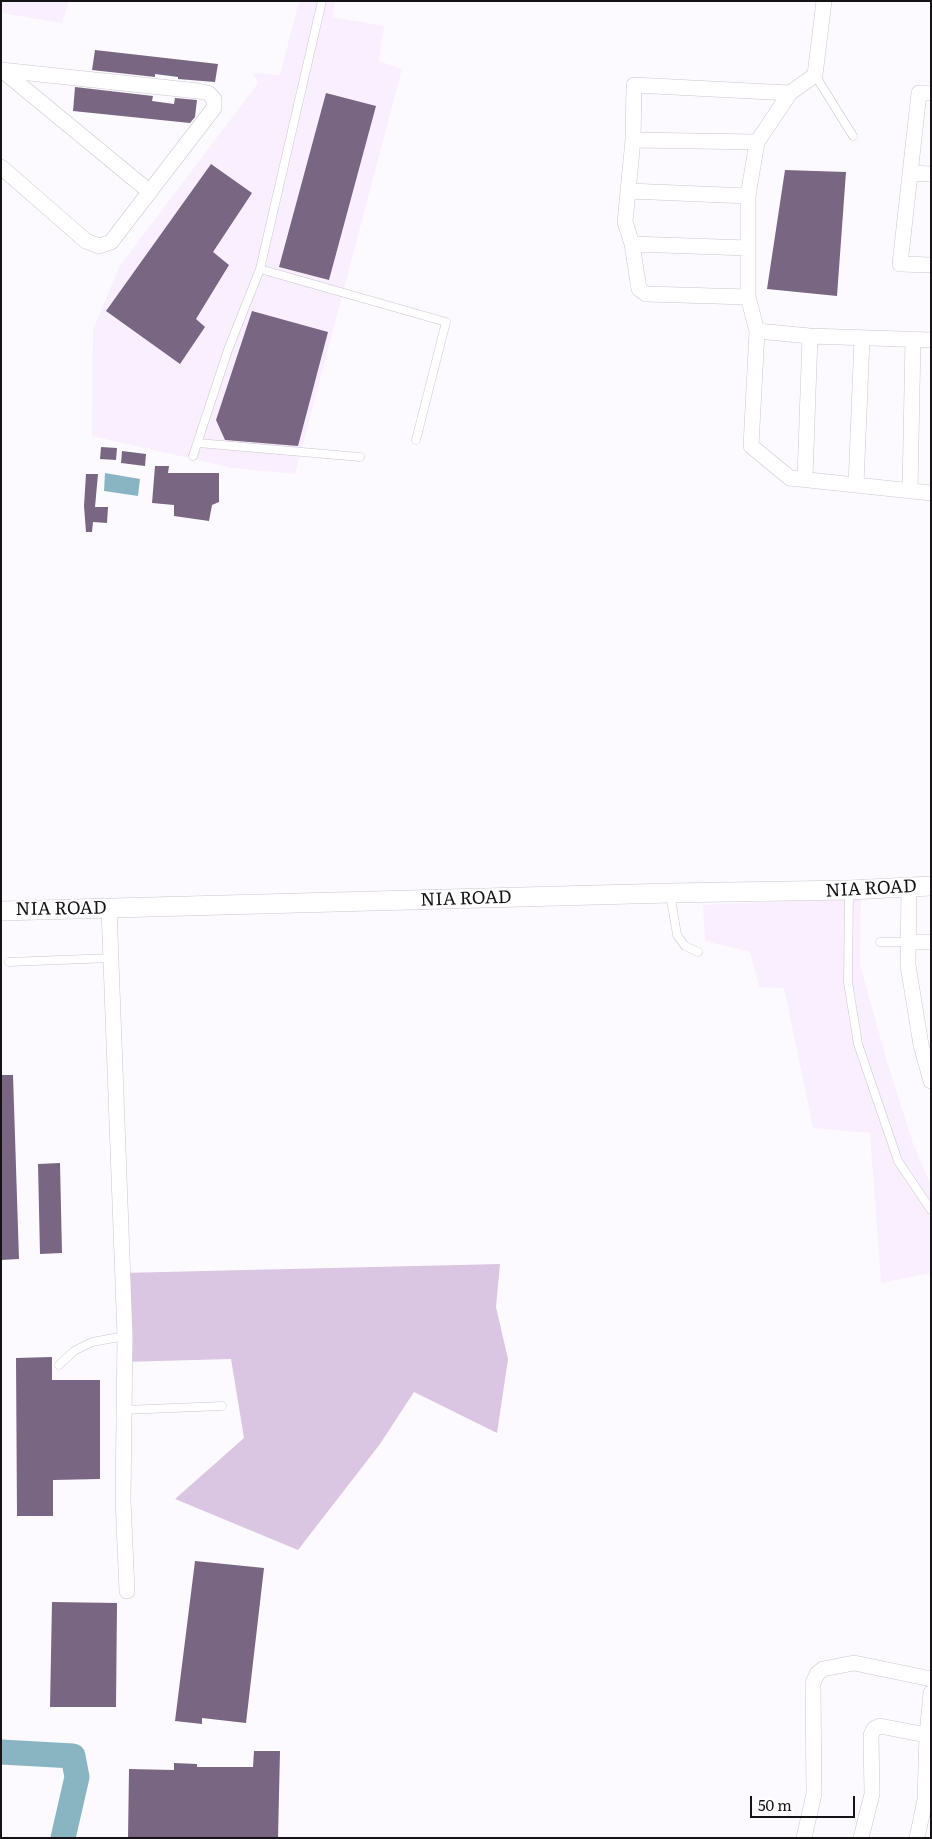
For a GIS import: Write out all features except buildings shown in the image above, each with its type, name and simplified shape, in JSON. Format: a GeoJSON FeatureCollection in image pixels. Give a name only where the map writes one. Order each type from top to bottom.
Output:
{"type":"FeatureCollection","features":[{"type":"Feature","properties":{"kind":"street"},"geometry":{"type":"LineString","coordinates":[[824,1],[815,75],[790,93],[756,142],[748,196],[748,297],[757,331],[752,446],[790,478],[805,478],[931,493]]}},
{"type":"Feature","properties":{"kind":"street"},"geometry":{"type":"LineString","coordinates":[[2,70],[150,192]]}},
{"type":"Feature","properties":{"kind":"street"},"geometry":{"type":"LineString","coordinates":[[1,167],[86,241],[99,246],[111,242],[214,108],[214,99],[208,93],[2,70]]}},
{"type":"Feature","properties":{"kind":"street"},"geometry":{"type":"LineString","coordinates":[[748,297],[646,294],[639,289],[632,244],[625,222],[633,140],[634,85],[790,93]]}},
{"type":"Feature","properties":{"kind":"street"},"geometry":{"type":"LineString","coordinates":[[925,93],[910,173],[900,264],[931,265]]}},
{"type":"Feature","properties":{"kind":"street"},"geometry":{"type":"LineString","coordinates":[[633,140],[756,142]]}},
{"type":"Feature","properties":{"kind":"street"},"geometry":{"type":"LineString","coordinates":[[910,173],[931,174]]}},
{"type":"Feature","properties":{"kind":"street"},"geometry":{"type":"LineString","coordinates":[[629,191],[748,196]]}},
{"type":"Feature","properties":{"kind":"street"},"geometry":{"type":"LineString","coordinates":[[632,244],[748,248]]}},
{"type":"Feature","properties":{"kind":"street"},"geometry":{"type":"LineString","coordinates":[[757,331],[862,339],[931,340]]}},
{"type":"Feature","properties":{"kind":"street"},"geometry":{"type":"LineString","coordinates":[[805,478],[810,336]]}},
{"type":"Feature","properties":{"kind":"street"},"geometry":{"type":"LineString","coordinates":[[856,485],[862,339]]}},
{"type":"Feature","properties":{"kind":"street"},"geometry":{"type":"LineString","coordinates":[[910,490],[913,339]]}},
{"type":"Feature","properties":{"kind":"street","name":"NIA ROAD"},"geometry":{"type":"LineString","coordinates":[[1,911],[849,890],[931,886]]}},
{"type":"Feature","properties":{"kind":"street"},"geometry":{"type":"LineString","coordinates":[[909,887],[908,965],[921,1046],[931,1081]]}},
{"type":"Feature","properties":{"kind":"street"},"geometry":{"type":"LineString","coordinates":[[109,908],[124,1336],[123,1500],[127,1591]]}},
{"type":"Feature","properties":{"kind":"street"},"geometry":{"type":"LineString","coordinates":[[908,942],[931,942]]}},
{"type":"Feature","properties":{"kind":"street"},"geometry":{"type":"LineString","coordinates":[[804,1838],[814,1794],[813,1683],[817,1674],[823,1669],[854,1663],[931,1679]]}},
{"type":"Feature","properties":{"kind":"street"},"geometry":{"type":"LineString","coordinates":[[918,1838],[925,1800],[931,1693]]}},
{"type":"Feature","properties":{"kind":"street"},"geometry":{"type":"LineString","coordinates":[[861,1838],[872,1794],[871,1736],[874,1728],[880,1726],[929,1736]]}},
{"type":"Feature","properties":{"kind":"lane"},"geometry":{"type":"LineString","coordinates":[[193,456],[228,350],[260,269],[322,1]]}},
{"type":"Feature","properties":{"kind":"lane"},"geometry":{"type":"LineString","coordinates":[[815,75],[852,136]]}},
{"type":"Feature","properties":{"kind":"lane"},"geometry":{"type":"LineString","coordinates":[[260,269],[446,322],[416,440]]}},
{"type":"Feature","properties":{"kind":"lane"},"geometry":{"type":"LineString","coordinates":[[198,442],[360,458]]}},
{"type":"Feature","properties":{"kind":"lane"},"geometry":{"type":"LineString","coordinates":[[849,890],[848,982],[858,1044],[898,1161],[931,1210]]}},
{"type":"Feature","properties":{"kind":"lane"},"geometry":{"type":"LineString","coordinates":[[670,893],[676,935],[685,946],[698,952]]}},
{"type":"Feature","properties":{"kind":"lane"},"geometry":{"type":"LineString","coordinates":[[880,942],[908,942]]}},
{"type":"Feature","properties":{"kind":"lane"},"geometry":{"type":"LineString","coordinates":[[8,962],[111,958]]}},
{"type":"Feature","properties":{"kind":"lane"},"geometry":{"type":"LineString","coordinates":[[59,1365],[74,1351],[92,1342],[124,1336]]}},
{"type":"Feature","properties":{"kind":"lane"},"geometry":{"type":"LineString","coordinates":[[124,1410],[222,1406]]}},
{"type":"Feature","properties":{"kind":"shaded area"},"geometry":{"type":"Polygon","coordinates":[[[1,1],[69,1],[62,23],[1,13],[1,1]]]}},
{"type":"Feature","properties":{"kind":"shaded area"},"geometry":{"type":"Polygon","coordinates":[[[299,1],[335,1],[333,17],[384,26],[379,61],[402,69],[295,474],[232,468],[92,436],[93,330],[119,267],[258,83],[253,73],[280,75],[299,1]]]}},
{"type":"Feature","properties":{"kind":"shaded area"},"geometry":{"type":"Polygon","coordinates":[[[861,897],[860,965],[888,1065],[914,1146],[931,1185],[931,1273],[881,1283],[870,1133],[813,1128],[784,988],[759,987],[750,952],[705,941],[703,905],[861,897]]]}},
{"type":"Feature","properties":{"kind":"shaded area"},"geometry":{"type":"Polygon","coordinates":[[[500,1264],[496,1307],[508,1359],[497,1433],[414,1392],[380,1444],[298,1550],[175,1499],[244,1438],[231,1359],[122,1362],[120,1273],[500,1264]]]}},
{"type":"Feature","properties":{"kind":"water"},"geometry":{"type":"Polygon","coordinates":[[[105,473],[140,479],[138,496],[104,491],[105,473]]]}},
{"type":"Feature","properties":{"kind":"waterway"},"geometry":{"type":"LineString","coordinates":[[1,1752],[73,1756],[77,1777],[63,1838]]}}]}
